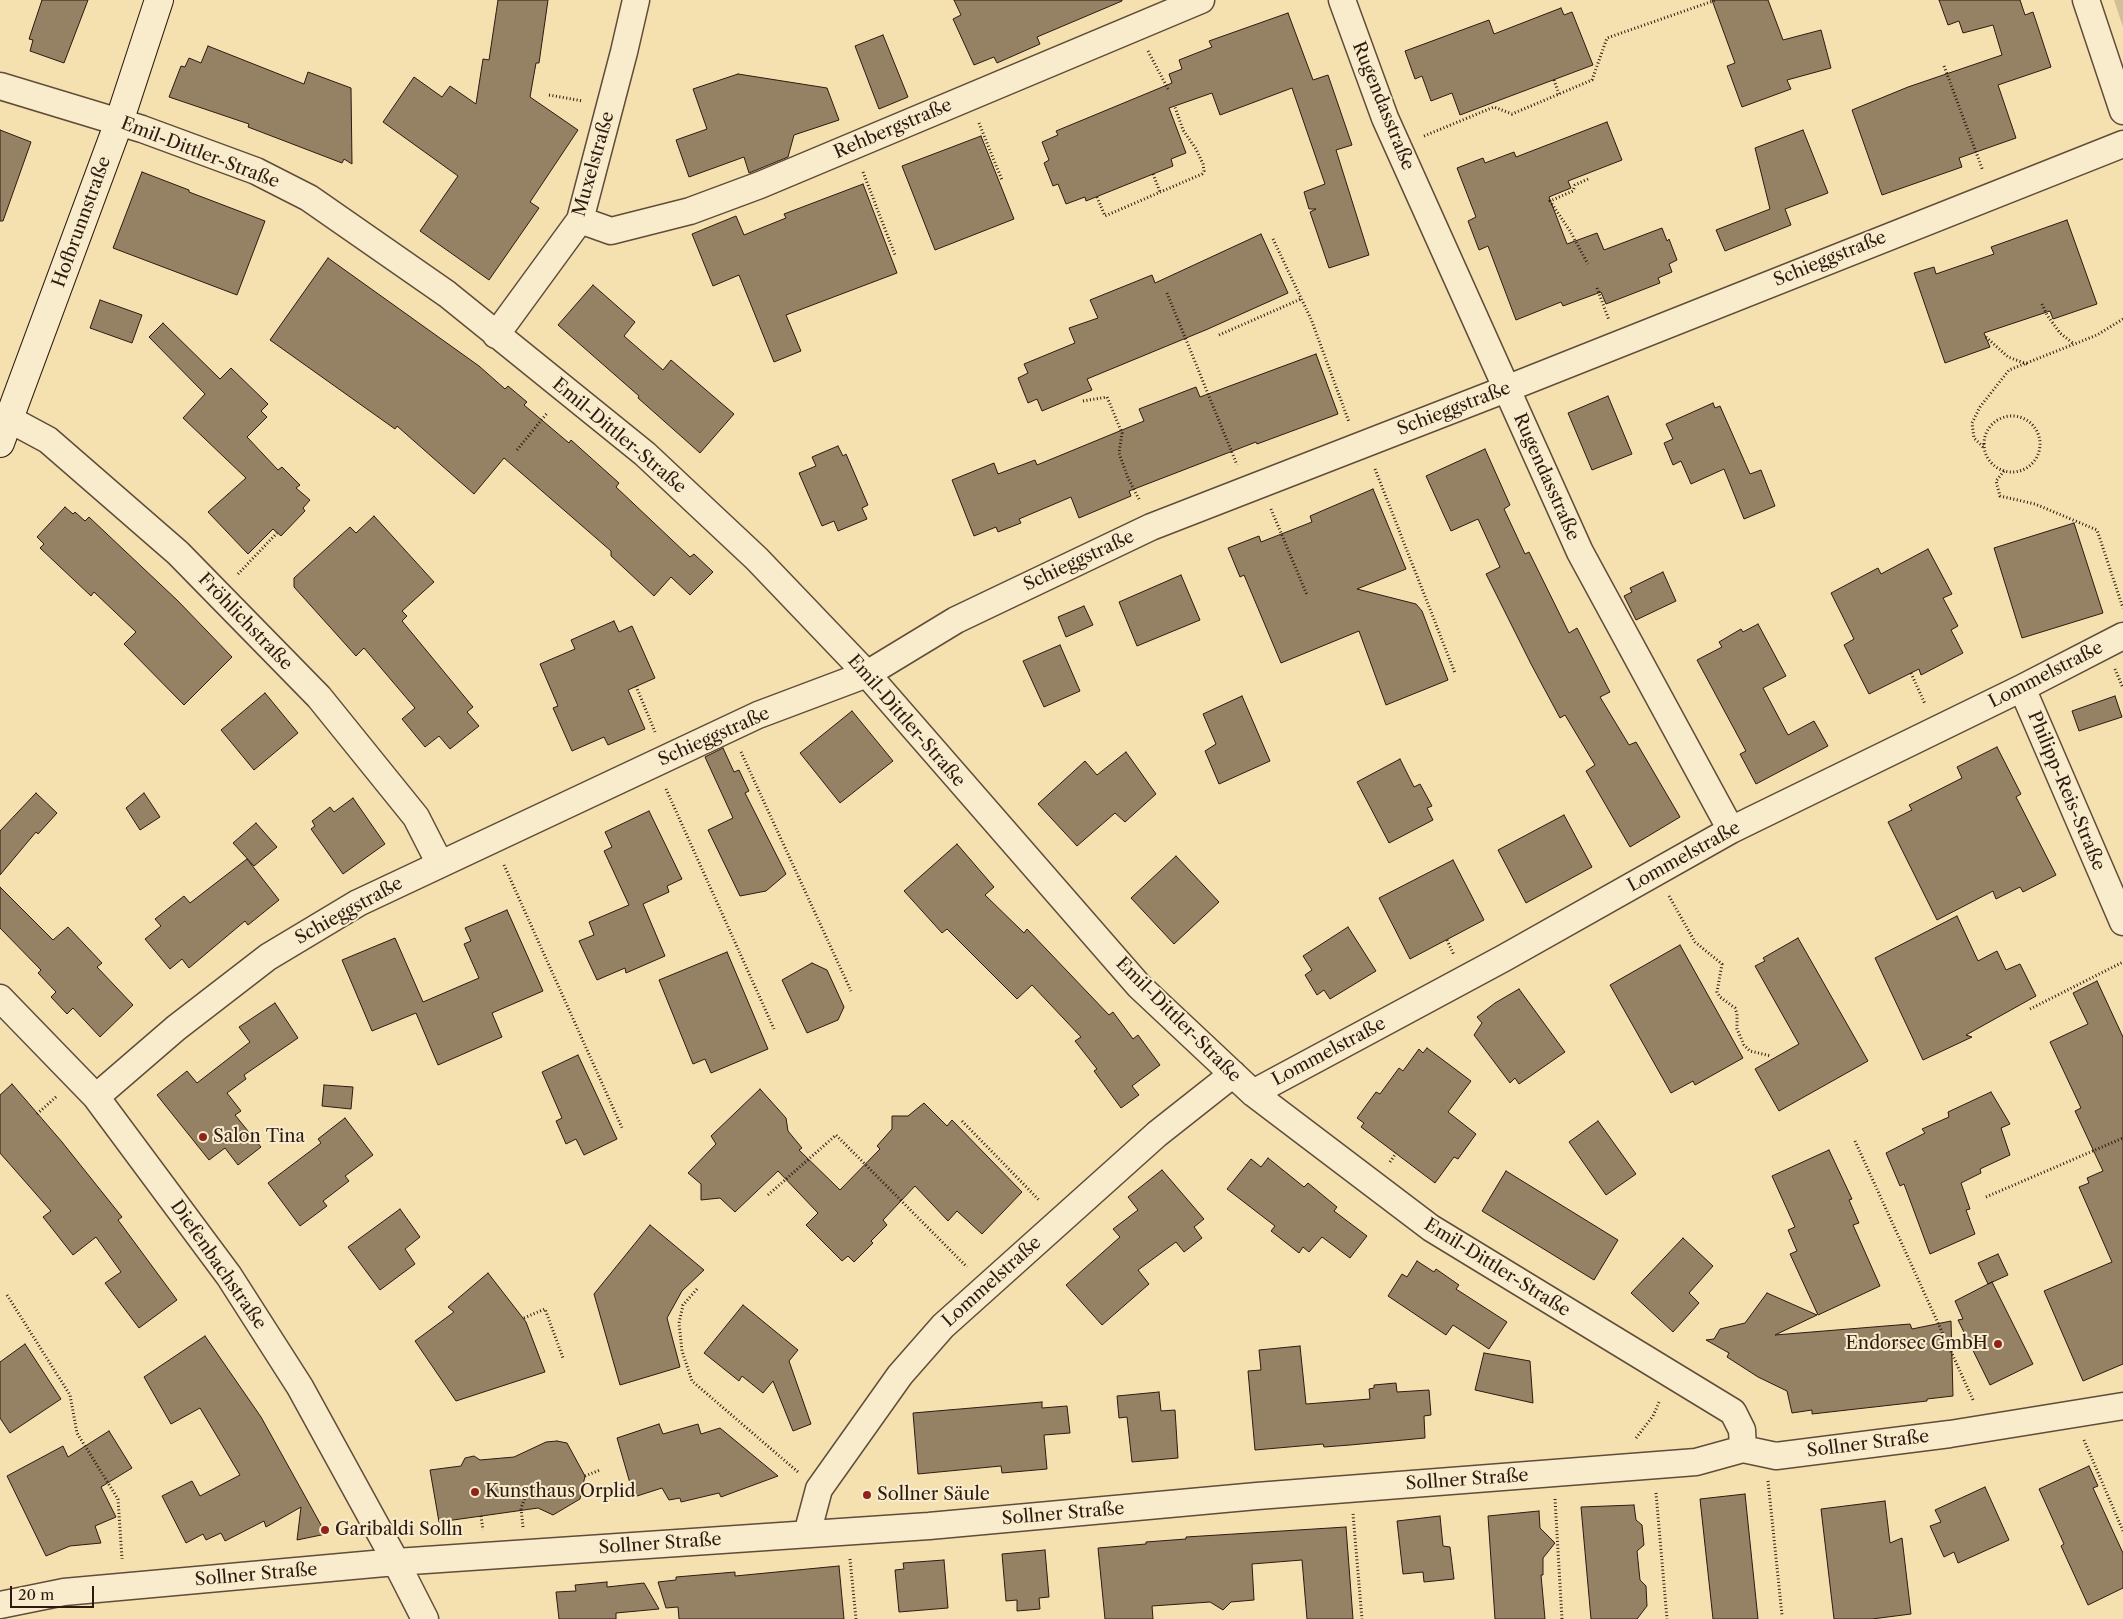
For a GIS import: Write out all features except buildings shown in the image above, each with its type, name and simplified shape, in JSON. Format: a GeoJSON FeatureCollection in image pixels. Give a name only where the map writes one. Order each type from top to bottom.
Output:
{"type":"FeatureCollection","features":[{"type":"Feature","properties":{"kind":"street","name":"Hofbrunnstraße"},"geometry":{"type":"LineString","coordinates":[[5,431],[119,122],[159,0]]}},
{"type":"Feature","properties":{"kind":"street","name":"Muxelstraße"},"geometry":{"type":"LineString","coordinates":[[496,335],[580,220],[636,0]]}},
{"type":"Feature","properties":{"kind":"street","name":"Rehbergstraße"},"geometry":{"type":"LineString","coordinates":[[580,220],[611,231],[690,211],[760,185],[1201,0]]}},
{"type":"Feature","properties":{"kind":"street","name":"Rugendasstraße"},"geometry":{"type":"LineString","coordinates":[[1342,0],[1385,118],[1580,552],[1731,830]]}},
{"type":"Feature","properties":{"kind":"street"},"geometry":{"type":"LineString","coordinates":[[2086,0],[2123,111]]}},
{"type":"Feature","properties":{"kind":"street","name":"Emil-Dittler-Straße"},"geometry":{"type":"LineString","coordinates":[[0,86],[119,122],[256,171],[309,198],[447,294],[645,454],[757,559],[866,674],[1139,986],[1253,1093],[1432,1228],[1670,1376],[1733,1412],[1754,1451]]}},
{"type":"Feature","properties":{"kind":"street","name":"Schieggstraße"},"geometry":{"type":"LineString","coordinates":[[96,1097],[176,1028],[268,957],[358,903],[758,715],[866,674],[956,620],[1151,527],[1506,389],[2123,144]]}},
{"type":"Feature","properties":{"kind":"street","name":"Fröhlichstraße"},"geometry":{"type":"LineString","coordinates":[[5,431],[48,440],[178,553],[320,697],[416,817],[440,864]]}},
{"type":"Feature","properties":{"kind":"street","name":"Lommelstraße"},"geometry":{"type":"LineString","coordinates":[[1253,1093],[1656,874],[1731,830],[2022,688],[2123,636]]}},
{"type":"Feature","properties":{"kind":"street","name":"Philipp-Reis-Straße"},"geometry":{"type":"LineString","coordinates":[[2022,688],[2123,922]]}},
{"type":"Feature","properties":{"kind":"street","name":"Diefenbachstraße"},"geometry":{"type":"LineString","coordinates":[[0,998],[96,1097],[229,1276],[300,1387],[396,1562],[424,1619]]}},
{"type":"Feature","properties":{"kind":"street","name":"Lommelstraße"},"geometry":{"type":"LineString","coordinates":[[808,1534],[819,1489],[900,1375],[943,1326],[1157,1134],[1233,1074]]}},
{"type":"Feature","properties":{"kind":"street","name":"Sollner Straße"},"geometry":{"type":"LineString","coordinates":[[1,1600],[64,1592],[396,1562],[848,1531],[1696,1462],[1754,1451],[1776,1456],[1986,1428],[2123,1406]]}},
{"type":"Feature","properties":{"kind":"path"},"geometry":{"type":"LineString","coordinates":[[1398,146],[1494,107],[1512,114],[1592,80],[1607,38],[1716,0]]}},
{"type":"Feature","properties":{"kind":"path"},"geometry":{"type":"LineString","coordinates":[[1139,27],[1148,50],[1168,89]]}},
{"type":"Feature","properties":{"kind":"path"},"geometry":{"type":"LineString","coordinates":[[1944,66],[1992,195]]}},
{"type":"Feature","properties":{"kind":"path"},"geometry":{"type":"LineString","coordinates":[[1554,80],[1559,94]]}},
{"type":"Feature","properties":{"kind":"path"},"geometry":{"type":"LineString","coordinates":[[549,95],[610,106]]}},
{"type":"Feature","properties":{"kind":"path"},"geometry":{"type":"LineString","coordinates":[[969,97],[1002,180]]}},
{"type":"Feature","properties":{"kind":"path"},"geometry":{"type":"LineString","coordinates":[[1097,197],[1105,216],[1202,174],[1204,171],[1196,149],[1183,130],[1175,107]]}},
{"type":"Feature","properties":{"kind":"path"},"geometry":{"type":"LineString","coordinates":[[852,146],[895,255]]}},
{"type":"Feature","properties":{"kind":"path"},"geometry":{"type":"LineString","coordinates":[[1153,174],[1160,192]]}},
{"type":"Feature","properties":{"kind":"path"},"geometry":{"type":"LineString","coordinates":[[1588,179],[1575,185],[1572,191],[1550,201],[1570,231],[1588,264]]}},
{"type":"Feature","properties":{"kind":"path"},"geometry":{"type":"LineString","coordinates":[[1273,239],[1311,319],[1455,673]]}},
{"type":"Feature","properties":{"kind":"path"},"geometry":{"type":"LineString","coordinates":[[1597,288],[1618,344]]}},
{"type":"Feature","properties":{"kind":"path"},"geometry":{"type":"LineString","coordinates":[[1167,293],[1253,486],[1307,595]]}},
{"type":"Feature","properties":{"kind":"path"},"geometry":{"type":"LineString","coordinates":[[1219,336],[1301,299]]}},
{"type":"Feature","properties":{"kind":"path"},"geometry":{"type":"LineString","coordinates":[[2042,304],[2047,315],[2060,333],[2074,344]]}},
{"type":"Feature","properties":{"kind":"path"},"geometry":{"type":"LineString","coordinates":[[1983,447],[1984,436],[1992,423],[1999,418],[2010,415],[2018,416],[2032,424],[2040,438],[2038,456],[2027,468],[2015,472],[2004,471],[1991,464],[1983,447],[1974,438],[1972,424],[1980,407],[2009,370],[2097,335],[2123,319]]}},
{"type":"Feature","properties":{"kind":"path"},"geometry":{"type":"LineString","coordinates":[[1986,338],[2008,356],[2028,364]]}},
{"type":"Feature","properties":{"kind":"path"},"geometry":{"type":"LineString","coordinates":[[517,450],[566,390]]}},
{"type":"Feature","properties":{"kind":"path"},"geometry":{"type":"LineString","coordinates":[[1082,401],[1107,397],[1122,433],[1119,453],[1128,478],[1136,489],[1151,527]]}},
{"type":"Feature","properties":{"kind":"path"},"geometry":{"type":"LineString","coordinates":[[2004,471],[1996,481],[2000,496],[2035,504],[2097,530],[2123,609]]}},
{"type":"Feature","properties":{"kind":"path"},"geometry":{"type":"LineString","coordinates":[[238,574],[277,533]]}},
{"type":"Feature","properties":{"kind":"path"},"geometry":{"type":"LineString","coordinates":[[1911,673],[1926,707]]}},
{"type":"Feature","properties":{"kind":"path"},"geometry":{"type":"LineString","coordinates":[[636,686],[650,719]]}},
{"type":"Feature","properties":{"kind":"path"},"geometry":{"type":"LineString","coordinates":[[730,729],[852,991]]}},
{"type":"Feature","properties":{"kind":"path"},"geometry":{"type":"LineString","coordinates":[[655,764],[774,1029]]}},
{"type":"Feature","properties":{"kind":"path"},"geometry":{"type":"LineString","coordinates":[[492,839],[623,1130]]}},
{"type":"Feature","properties":{"kind":"path"},"geometry":{"type":"LineString","coordinates":[[1656,874],[1695,942],[1722,964],[1716,987],[1717,992],[1735,1008],[1737,1029],[1744,1045],[1750,1051],[1771,1056]]}},
{"type":"Feature","properties":{"kind":"path"},"geometry":{"type":"LineString","coordinates":[[1447,940],[1458,962]]}},
{"type":"Feature","properties":{"kind":"path"},"geometry":{"type":"LineString","coordinates":[[2030,1009],[2123,962]]}},
{"type":"Feature","properties":{"kind":"path"},"geometry":{"type":"LineString","coordinates":[[37,1114],[52,1100]]}},
{"type":"Feature","properties":{"kind":"path"},"geometry":{"type":"LineString","coordinates":[[962,1121],[1059,1221]]}},
{"type":"Feature","properties":{"kind":"path"},"geometry":{"type":"LineString","coordinates":[[768,1195],[836,1135],[986,1287]]}},
{"type":"Feature","properties":{"kind":"path"},"geometry":{"type":"LineString","coordinates":[[1986,1197],[2123,1138]]}},
{"type":"Feature","properties":{"kind":"path"},"geometry":{"type":"LineString","coordinates":[[1855,1141],[1986,1428]]}},
{"type":"Feature","properties":{"kind":"path"},"geometry":{"type":"LineString","coordinates":[[697,1288],[683,1305],[679,1323],[682,1351],[692,1381],[819,1489]]}},
{"type":"Feature","properties":{"kind":"path"},"geometry":{"type":"LineString","coordinates":[[7,1295],[70,1395],[77,1434],[118,1499],[123,1587]]}},
{"type":"Feature","properties":{"kind":"path"},"geometry":{"type":"LineString","coordinates":[[524,1318],[545,1309],[563,1358]]}},
{"type":"Feature","properties":{"kind":"path"},"geometry":{"type":"LineString","coordinates":[[1613,1468],[1654,1416],[1670,1376]]}},
{"type":"Feature","properties":{"kind":"path"},"geometry":{"type":"LineString","coordinates":[[2074,1414],[2123,1532]]}},
{"type":"Feature","properties":{"kind":"path"},"geometry":{"type":"LineString","coordinates":[[1754,1451],[1782,1615]]}},
{"type":"Feature","properties":{"kind":"path"},"geometry":{"type":"LineString","coordinates":[[1654,1465],[1667,1619]]}},
{"type":"Feature","properties":{"kind":"path"},"geometry":{"type":"LineString","coordinates":[[585,1476],[600,1470]]}},
{"type":"Feature","properties":{"kind":"path"},"geometry":{"type":"LineString","coordinates":[[1553,1473],[1562,1619]]}},
{"type":"Feature","properties":{"kind":"path"},"geometry":{"type":"LineString","coordinates":[[1350,1489],[1362,1619]]}},
{"type":"Feature","properties":{"kind":"path"},"geometry":{"type":"LineString","coordinates":[[521,1508],[525,1498]]}},
{"type":"Feature","properties":{"kind":"path"},"geometry":{"type":"LineString","coordinates":[[848,1531],[856,1619]]}},
{"type":"Feature","properties":{"kind":"shaded area"},"geometry":{"type":"Polygon","coordinates":[[[2114,0],[2123,0],[2123,27],[2114,0]]]}},
{"type":"Feature","properties":{"kind":"place","name":"Salon Tina"},"geometry":{"type":"Point","coordinates":[203,1137]}},
{"type":"Feature","properties":{"kind":"place","name":"Endorsec GmbH"},"geometry":{"type":"Point","coordinates":[1998,1344]}},
{"type":"Feature","properties":{"kind":"place","name":"Kunsthaus Orplid"},"geometry":{"type":"Point","coordinates":[475,1492]}},
{"type":"Feature","properties":{"kind":"place","name":"Sollner Säule"},"geometry":{"type":"Point","coordinates":[867,1495]}},
{"type":"Feature","properties":{"kind":"place","name":"Garibaldi Solln"},"geometry":{"type":"Point","coordinates":[325,1530]}}]}
